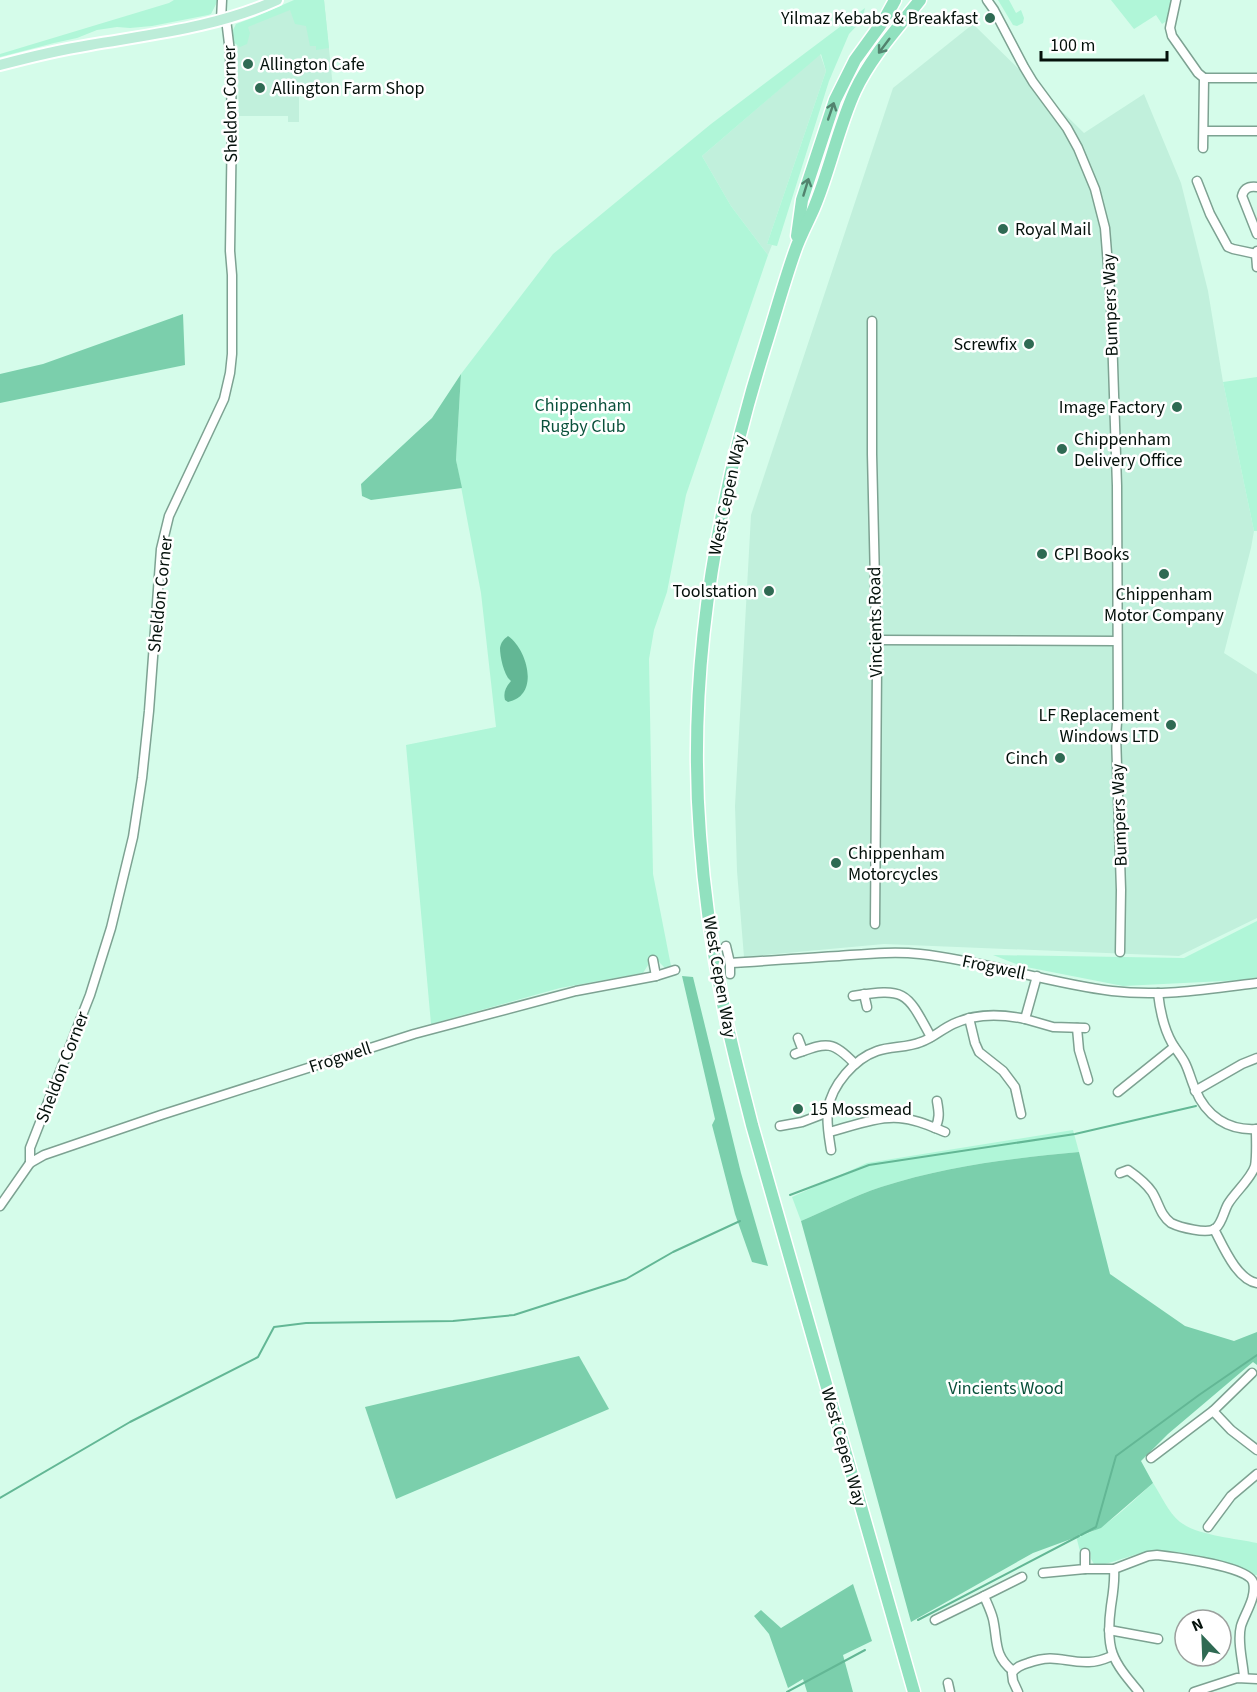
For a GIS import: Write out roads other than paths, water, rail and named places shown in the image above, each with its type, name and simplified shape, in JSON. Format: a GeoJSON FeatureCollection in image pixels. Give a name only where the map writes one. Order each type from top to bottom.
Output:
{"type":"FeatureCollection","features":[{"type":"Feature","properties":{"kind":"highway","name":"West Cepen Way"},"geometry":{"type":"LineString","coordinates":[[795,249],[802,200],[835,100],[855,60],[884,20],[895,0]]}},
{"type":"Feature","properties":{"kind":"highway","name":"West Cepen Way"},"geometry":{"type":"LineString","coordinates":[[914,1692],[732,1049],[707,909],[700,832],[697,740],[703,633],[715,547],[730,473],[749,399],[795,249],[815,205],[855,92],[872,61],[920,0]]}},
{"type":"Feature","properties":{"kind":"main road"},"geometry":{"type":"LineString","coordinates":[[0,65],[48,52],[224,20],[277,0]]}},
{"type":"Feature","properties":{"kind":"street","name":"Sheldon Corner"},"geometry":{"type":"LineString","coordinates":[[30,1163],[30,1149],[90,995],[111,928],[133,837],[148,722],[161,549],[169,516],[224,399],[230,373],[232,354],[230,251],[232,120],[230,52],[222,0]]}},
{"type":"Feature","properties":{"kind":"street","name":"Bumpers Way"},"geometry":{"type":"LineString","coordinates":[[987,0],[1033,82],[1066,126],[1078,148],[1095,189],[1105,228],[1111,303],[1117,486],[1118,710],[1116,735],[1121,890],[1120,952]]}},
{"type":"Feature","properties":{"kind":"street"},"geometry":{"type":"LineString","coordinates":[[1176,0],[1170,31],[1198,73],[1204,78],[1257,78]]}},
{"type":"Feature","properties":{"kind":"street"},"geometry":{"type":"LineString","coordinates":[[1203,147],[1204,78]]}},
{"type":"Feature","properties":{"kind":"street"},"geometry":{"type":"LineString","coordinates":[[1204,130],[1257,131]]}},
{"type":"Feature","properties":{"kind":"street"},"geometry":{"type":"LineString","coordinates":[[1197,181],[1210,214],[1228,247],[1256,252],[1257,267]]}},
{"type":"Feature","properties":{"kind":"street"},"geometry":{"type":"LineString","coordinates":[[1257,187],[1251,186],[1242,196],[1257,234]]}},
{"type":"Feature","properties":{"kind":"street","name":"Vincients Road"},"geometry":{"type":"LineString","coordinates":[[872,321],[876,640],[875,924]]}},
{"type":"Feature","properties":{"kind":"street"},"geometry":{"type":"LineString","coordinates":[[876,640],[1116,641]]}},
{"type":"Feature","properties":{"kind":"street"},"geometry":{"type":"LineString","coordinates":[[726,945],[730,974]]}},
{"type":"Feature","properties":{"kind":"street","name":"Frogwell"},"geometry":{"type":"LineString","coordinates":[[730,963],[899,952],[953,958],[1110,991],[1158,993],[1198,991],[1257,983]]}},
{"type":"Feature","properties":{"kind":"street"},"geometry":{"type":"LineString","coordinates":[[653,960],[656,976]]}},
{"type":"Feature","properties":{"kind":"street","name":"Frogwell"},"geometry":{"type":"LineString","coordinates":[[30,1163],[44,1155],[128,1126],[414,1034],[576,991],[656,976],[675,970]]}},
{"type":"Feature","properties":{"kind":"street"},"geometry":{"type":"LineString","coordinates":[[1025,1019],[1037,976]]}},
{"type":"Feature","properties":{"kind":"street"},"geometry":{"type":"LineString","coordinates":[[853,996],[892,992],[905,997],[931,1037]]}},
{"type":"Feature","properties":{"kind":"street"},"geometry":{"type":"LineString","coordinates":[[1126,1169],[1145,1183],[1167,1219],[1185,1229],[1211,1230],[1216,1227],[1229,1202],[1255,1170],[1256,1129],[1236,1128],[1222,1123],[1205,1107],[1195,1091],[1185,1064],[1174,1047],[1161,1018],[1158,993]]}},
{"type":"Feature","properties":{"kind":"street"},"geometry":{"type":"LineString","coordinates":[[864,994],[867,1007]]}},
{"type":"Feature","properties":{"kind":"street"},"geometry":{"type":"LineString","coordinates":[[831,1150],[828,1112],[830,1103],[846,1074],[855,1064],[879,1050],[909,1046],[969,1018],[998,1016],[1025,1019],[1048,1026],[1081,1028],[1078,1050],[1084,1076]]}},
{"type":"Feature","properties":{"kind":"street"},"geometry":{"type":"LineString","coordinates":[[969,1018],[979,1052],[1008,1077],[1015,1087],[1016,1102],[1021,1114]]}},
{"type":"Feature","properties":{"kind":"street"},"geometry":{"type":"LineString","coordinates":[[798,1038],[799,1053],[821,1045],[832,1045],[842,1050],[855,1064]]}},
{"type":"Feature","properties":{"kind":"street"},"geometry":{"type":"LineString","coordinates":[[1118,1092],[1174,1047]]}},
{"type":"Feature","properties":{"kind":"street"},"geometry":{"type":"LineString","coordinates":[[1195,1091],[1257,1058]]}},
{"type":"Feature","properties":{"kind":"street"},"geometry":{"type":"LineString","coordinates":[[935,1128],[939,1121],[937,1101]]}},
{"type":"Feature","properties":{"kind":"street"},"geometry":{"type":"LineString","coordinates":[[780,1126],[802,1122],[828,1112]]}},
{"type":"Feature","properties":{"kind":"street"},"geometry":{"type":"LineString","coordinates":[[829,1132],[891,1118],[907,1119],[945,1132]]}},
{"type":"Feature","properties":{"kind":"street"},"geometry":{"type":"LineString","coordinates":[[0,1206],[30,1163]]}},
{"type":"Feature","properties":{"kind":"street"},"geometry":{"type":"LineString","coordinates":[[1214,1229],[1238,1270],[1247,1280],[1257,1283]]}},
{"type":"Feature","properties":{"kind":"street"},"geometry":{"type":"LineString","coordinates":[[1151,1458],[1213,1411],[1252,1373]]}},
{"type":"Feature","properties":{"kind":"street"},"geometry":{"type":"LineString","coordinates":[[1213,1411],[1231,1430],[1257,1450]]}},
{"type":"Feature","properties":{"kind":"street"},"geometry":{"type":"LineString","coordinates":[[1208,1527],[1232,1496],[1257,1474]]}},
{"type":"Feature","properties":{"kind":"street"},"geometry":{"type":"LineString","coordinates":[[1085,1569],[1086,1553]]}},
{"type":"Feature","properties":{"kind":"street"},"geometry":{"type":"LineString","coordinates":[[1043,1573],[1114,1569],[1148,1556],[1157,1555],[1219,1565],[1248,1575],[1252,1580],[1253,1588],[1240,1631],[1244,1677]]}},
{"type":"Feature","properties":{"kind":"street"},"geometry":{"type":"LineString","coordinates":[[1114,1569],[1115,1582],[1108,1630],[1109,1646],[1121,1670],[1139,1692]]}},
{"type":"Feature","properties":{"kind":"street"},"geometry":{"type":"LineString","coordinates":[[934,1620],[1022,1577]]}},
{"type":"Feature","properties":{"kind":"street"},"geometry":{"type":"LineString","coordinates":[[984,1596],[992,1616],[999,1654],[1013,1671],[1013,1679],[1018,1692]]}},
{"type":"Feature","properties":{"kind":"street"},"geometry":{"type":"LineString","coordinates":[[1108,1630],[1158,1639]]}},
{"type":"Feature","properties":{"kind":"street"},"geometry":{"type":"LineString","coordinates":[[1013,1671],[1020,1665],[1042,1658],[1089,1662],[1112,1656]]}},
{"type":"Feature","properties":{"kind":"street"},"geometry":{"type":"LineString","coordinates":[[1194,1692],[1232,1679],[1244,1677],[1257,1679]]}},
{"type":"Feature","properties":{"kind":"waterway"},"geometry":{"type":"LineString","coordinates":[[790,1195],[869,1165],[1075,1134],[1196,1106]]}},
{"type":"Feature","properties":{"kind":"waterway"},"geometry":{"type":"LineString","coordinates":[[0,1498],[130,1422],[258,1357],[274,1327],[306,1323],[453,1321],[514,1315],[626,1279],[673,1252],[740,1221]]}},
{"type":"Feature","properties":{"kind":"waterway"},"geometry":{"type":"LineString","coordinates":[[1081,1535],[1096,1527],[1116,1456],[1257,1355]]}},
{"type":"Feature","properties":{"kind":"waterway"},"geometry":{"type":"LineString","coordinates":[[918,1620],[1079,1536]]}},
{"type":"Feature","properties":{"kind":"waterway"},"geometry":{"type":"LineString","coordinates":[[787,1692],[865,1650]]}},
{"type":"Feature","properties":{"kind":"place","name":"Yilmaz Kebabs & Breakfast"},"geometry":{"type":"Point","coordinates":[990,18]}},
{"type":"Feature","properties":{"kind":"place","name":"Allington Cafe"},"geometry":{"type":"Point","coordinates":[248,64]}},
{"type":"Feature","properties":{"kind":"place","name":"Allington Farm Shop"},"geometry":{"type":"Point","coordinates":[260,88]}},
{"type":"Feature","properties":{"kind":"place","name":"Royal Mail"},"geometry":{"type":"Point","coordinates":[1003,229]}},
{"type":"Feature","properties":{"kind":"place","name":"Screwfix"},"geometry":{"type":"Point","coordinates":[1029,344]}},
{"type":"Feature","properties":{"kind":"place","name":"Image Factory"},"geometry":{"type":"Point","coordinates":[1177,407]}},
{"type":"Feature","properties":{"kind":"place","name":"Chippenham Delivery Office"},"geometry":{"type":"Point","coordinates":[1062,449]}},
{"type":"Feature","properties":{"kind":"place","name":"CPI Books"},"geometry":{"type":"Point","coordinates":[1042,554]}},
{"type":"Feature","properties":{"kind":"place","name":"Chippenham Motor Company"},"geometry":{"type":"Point","coordinates":[1164,574]}},
{"type":"Feature","properties":{"kind":"place","name":"Toolstation"},"geometry":{"type":"Point","coordinates":[769,591]}},
{"type":"Feature","properties":{"kind":"place","name":"LF Replacement Windows LTD"},"geometry":{"type":"Point","coordinates":[1171,725]}},
{"type":"Feature","properties":{"kind":"place","name":"Cinch"},"geometry":{"type":"Point","coordinates":[1060,758]}},
{"type":"Feature","properties":{"kind":"place","name":"Chippenham Motorcycles"},"geometry":{"type":"Point","coordinates":[836,863]}},
{"type":"Feature","properties":{"kind":"place","name":"15 Mossmead"},"geometry":{"type":"Point","coordinates":[798,1109]}},
{"type":"Feature","properties":{"kind":"park label","name":"Chippenham Rugby Club"},"geometry":{"type":"Point","coordinates":[583,415]}},
{"type":"Feature","properties":{"kind":"park label","name":"Vincients Wood"},"geometry":{"type":"Point","coordinates":[1006,1388]}}]}
